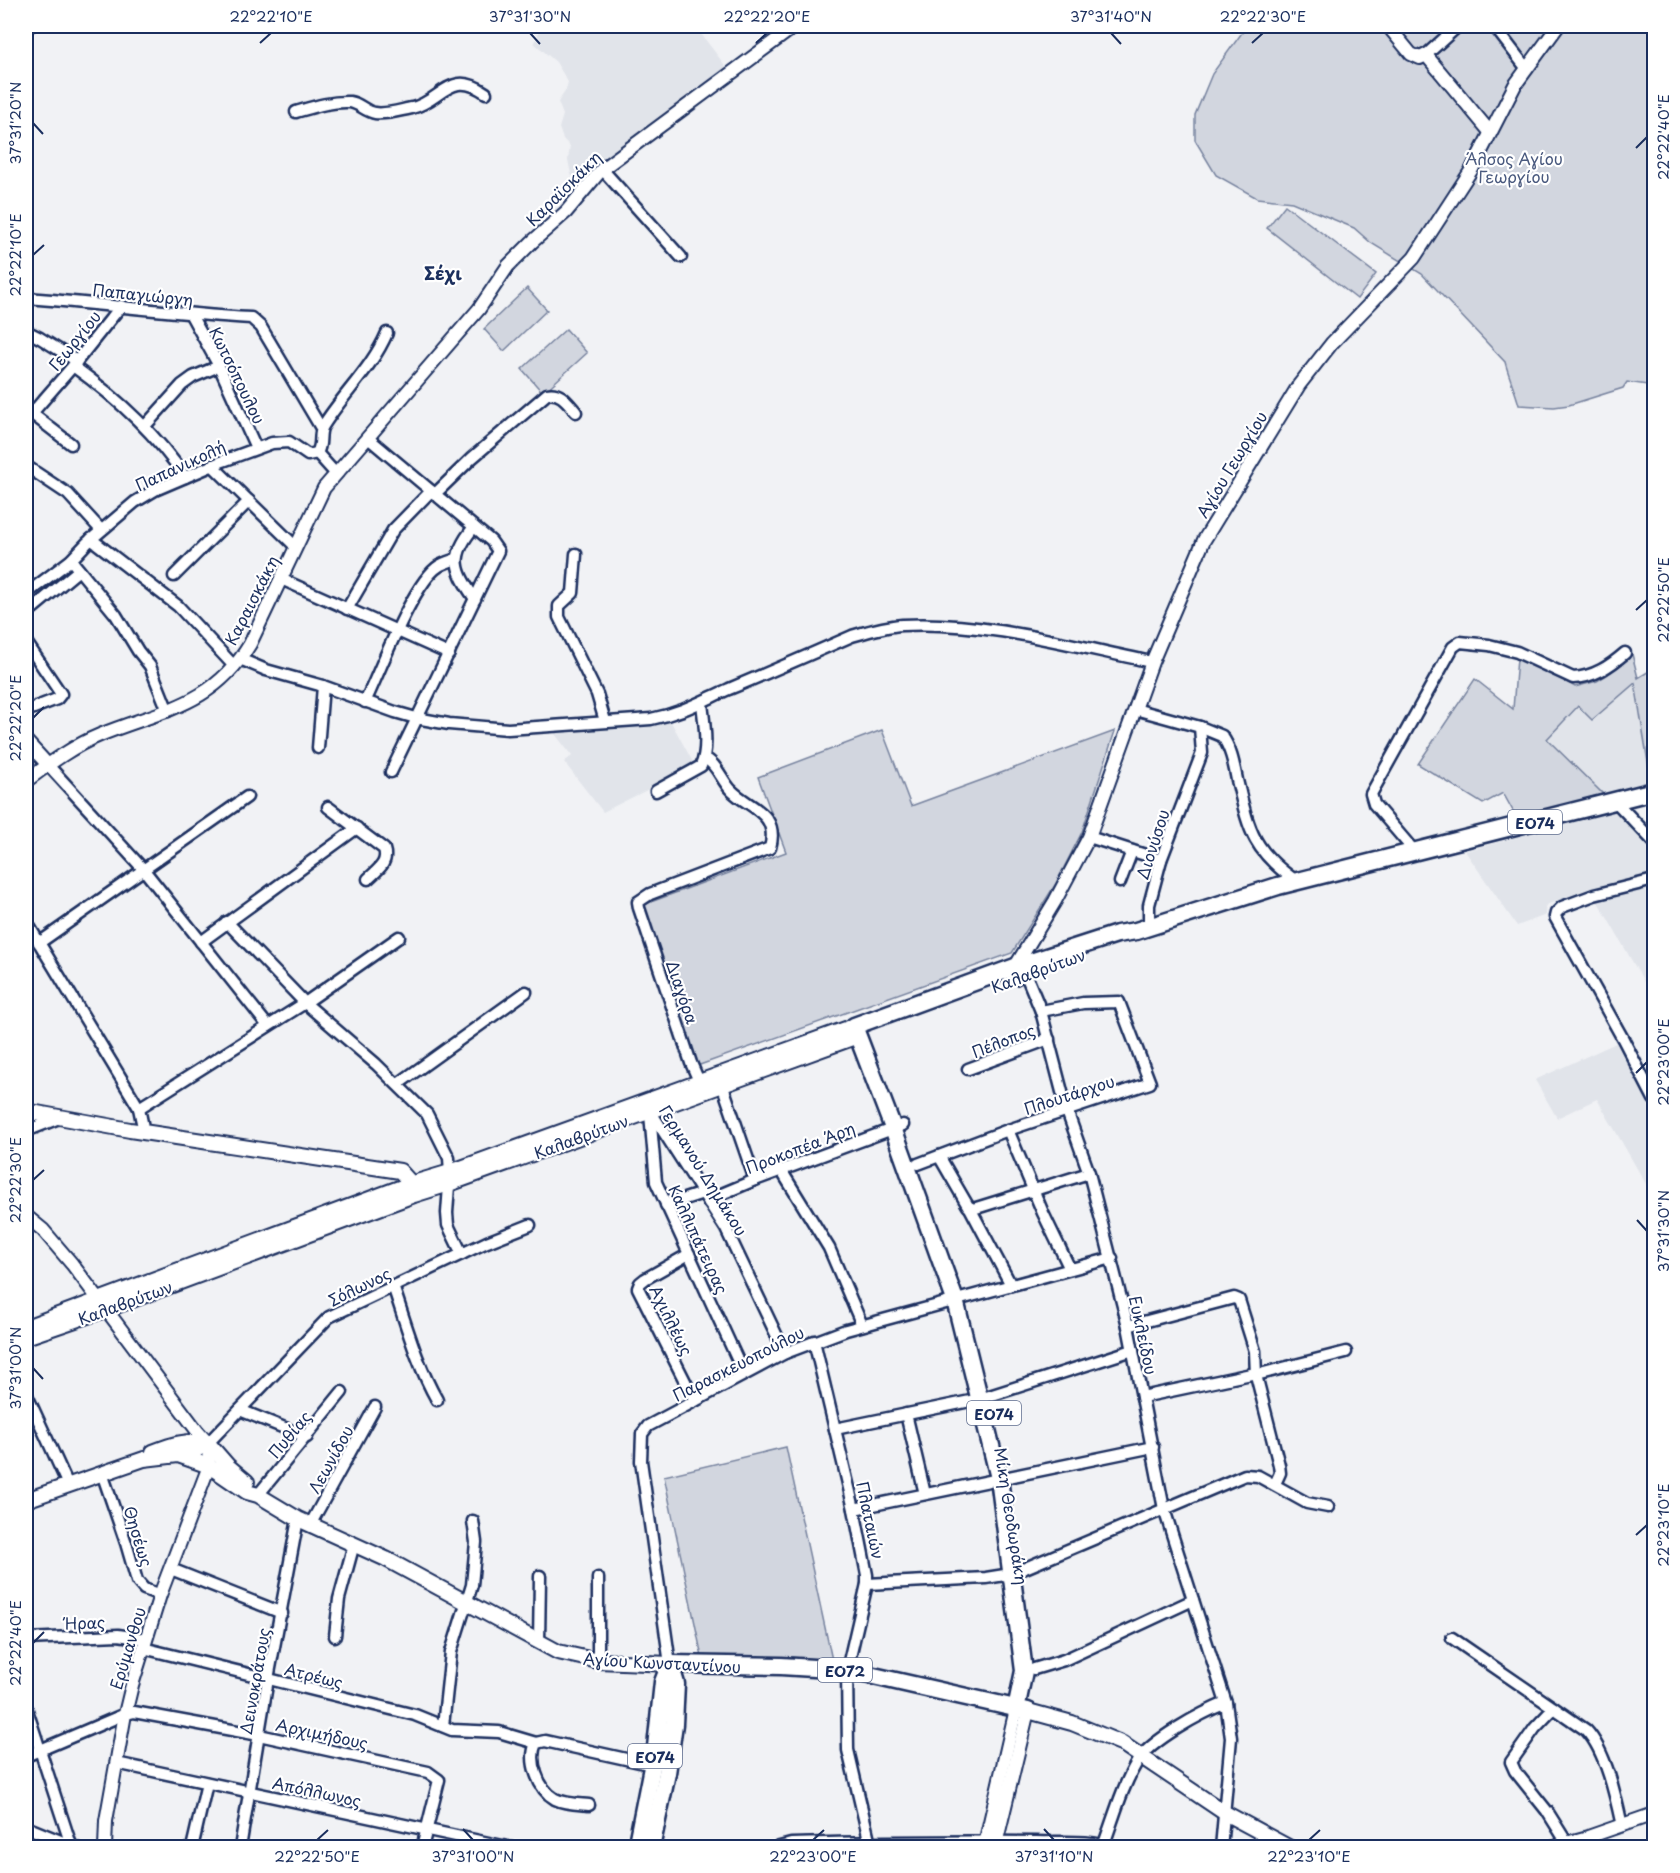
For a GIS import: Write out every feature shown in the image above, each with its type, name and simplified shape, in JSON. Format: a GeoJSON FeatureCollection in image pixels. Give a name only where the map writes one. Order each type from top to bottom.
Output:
{"type":"FeatureCollection","features":[{"type":"Feature","properties":{"kind":"main road","name":"ΕΟ74"},"geometry":{"type":"LineString","coordinates":[[1415,852],[1654,791]]}},
{"type":"Feature","properties":{"kind":"main road","name":"Καλαβρύτων"},"geometry":{"type":"LineString","coordinates":[[26,1337],[102,1305],[412,1190],[1019,974],[1117,934],[1142,929],[1296,881],[1415,852]]}},
{"type":"Feature","properties":{"kind":"main road","name":"Καλαβρύτων"},"geometry":{"type":"LineString","coordinates":[[701,1086],[722,1084],[861,1029]]}},
{"type":"Feature","properties":{"kind":"main road","name":"Μίκη Θεοδωράκη"},"geometry":{"type":"LineString","coordinates":[[861,1029],[960,1298]]}},
{"type":"Feature","properties":{"kind":"main road"},"geometry":{"type":"LineString","coordinates":[[26,1112],[400,1171],[406,1177],[412,1190]]}},
{"type":"Feature","properties":{"kind":"main road","name":"Μίκη Θεοδωράκη"},"geometry":{"type":"LineString","coordinates":[[898,1126],[918,1164],[960,1298],[1003,1477],[1016,1572],[1034,1670],[1032,1691],[1022,1710]]}},
{"type":"Feature","properties":{"kind":"main road","name":"Καλαβρύτων"},"geometry":{"type":"LineString","coordinates":[[26,1327],[102,1305]]}},
{"type":"Feature","properties":{"kind":"main road","name":"Αγίου Κωνσταντίνου"},"geometry":{"type":"LineString","coordinates":[[144,1459],[153,1452],[175,1444],[198,1441],[208,1443],[235,1473],[252,1486],[258,1495]]}},
{"type":"Feature","properties":{"kind":"main road","name":"Αγίου Κωνσταντίνου"},"geometry":{"type":"LineString","coordinates":[[26,1500],[144,1459],[169,1455],[189,1458],[209,1467],[247,1492],[258,1495],[304,1522],[396,1564],[540,1643],[568,1655],[598,1661],[847,1670],[1022,1710]]}},
{"type":"Feature","properties":{"kind":"main road"},"geometry":{"type":"LineString","coordinates":[[209,1467],[235,1473]]}},
{"type":"Feature","properties":{"kind":"main road","name":"Μίκη Θεοδωράκη"},"geometry":{"type":"LineString","coordinates":[[1016,1572],[1024,1671],[1022,1710]]}},
{"type":"Feature","properties":{"kind":"main road","name":"ΕΟ74"},"geometry":{"type":"LineString","coordinates":[[636,1848],[653,1765],[663,1682],[670,1664]]}},
{"type":"Feature","properties":{"kind":"main road","name":"ΕΟ74"},"geometry":{"type":"LineString","coordinates":[[651,1848],[667,1773],[674,1724],[676,1684],[670,1664]]}},
{"type":"Feature","properties":{"kind":"main road","name":"ΕΟ72"},"geometry":{"type":"LineString","coordinates":[[1022,1710],[1072,1723],[1102,1734],[1141,1756],[1225,1813],[1290,1848]]}},
{"type":"Feature","properties":{"kind":"street","name":"Καραϊσκάκη"},"geometry":{"type":"LineString","coordinates":[[368,438],[479,309],[508,266],[566,212],[602,169],[795,26]]}},
{"type":"Feature","properties":{"kind":"street"},"geometry":{"type":"LineString","coordinates":[[1388,26],[1411,54],[1420,58],[1458,26]]}},
{"type":"Feature","properties":{"kind":"street"},"geometry":{"type":"LineString","coordinates":[[1494,26],[1527,69]]}},
{"type":"Feature","properties":{"kind":"street","name":"Αγίου Γεωργίου"},"geometry":{"type":"LineString","coordinates":[[1019,974],[1089,837],[1152,662],[1199,550],[1284,407],[1327,350],[1414,258],[1472,169],[1504,104],[1558,26]]}},
{"type":"Feature","properties":{"kind":"street"},"geometry":{"type":"LineString","coordinates":[[1426,55],[1490,132]]}},
{"type":"Feature","properties":{"kind":"street"},"geometry":{"type":"LineString","coordinates":[[296,112],[327,104],[348,102],[376,113],[408,109],[420,106],[443,90],[461,84],[478,88],[486,93]]}},
{"type":"Feature","properties":{"kind":"street"},"geometry":{"type":"LineString","coordinates":[[602,169],[681,257]]}},
{"type":"Feature","properties":{"kind":"street","name":"Παπαγιώργη"},"geometry":{"type":"LineString","coordinates":[[27,300],[121,306],[192,315],[254,319],[261,327],[321,429]]}},
{"type":"Feature","properties":{"kind":"street","name":"Γεωργίου"},"geometry":{"type":"LineString","coordinates":[[28,417],[75,364],[121,306]]}},
{"type":"Feature","properties":{"kind":"street","name":"Κωτσόπουλου"},"geometry":{"type":"LineString","coordinates":[[192,315],[219,366],[256,448]]}},
{"type":"Feature","properties":{"kind":"street"},"geometry":{"type":"LineString","coordinates":[[26,331],[40,338],[75,364],[145,426],[168,452],[185,477]]}},
{"type":"Feature","properties":{"kind":"street"},"geometry":{"type":"LineString","coordinates":[[335,473],[318,453],[321,446],[321,429],[365,371],[387,333]]}},
{"type":"Feature","properties":{"kind":"street"},"geometry":{"type":"LineString","coordinates":[[145,426],[182,385],[193,377],[219,366]]}},
{"type":"Feature","properties":{"kind":"street"},"geometry":{"type":"LineString","coordinates":[[347,609],[393,530],[542,397],[551,393],[558,394],[576,411]]}},
{"type":"Feature","properties":{"kind":"street"},"geometry":{"type":"LineString","coordinates":[[28,417],[71,444]]}},
{"type":"Feature","properties":{"kind":"street"},"geometry":{"type":"LineString","coordinates":[[368,438],[495,545],[498,551],[391,772]]}},
{"type":"Feature","properties":{"kind":"street","name":"Καραισκάκη"},"geometry":{"type":"LineString","coordinates":[[26,781],[48,765],[98,736],[168,711],[204,694],[237,662],[250,644],[318,498],[335,473],[368,438]]}},
{"type":"Feature","properties":{"kind":"street","name":"Παπανικολή"},"geometry":{"type":"LineString","coordinates":[[26,594],[71,560],[91,539],[135,502],[185,477],[256,448],[285,442],[308,455],[318,453]]}},
{"type":"Feature","properties":{"kind":"street"},"geometry":{"type":"LineString","coordinates":[[212,465],[296,547]]}},
{"type":"Feature","properties":{"kind":"street"},"geometry":{"type":"LineString","coordinates":[[26,466],[68,494],[101,530]]}},
{"type":"Feature","properties":{"kind":"street"},"geometry":{"type":"LineString","coordinates":[[174,576],[249,501]]}},
{"type":"Feature","properties":{"kind":"street"},"geometry":{"type":"LineString","coordinates":[[474,527],[461,546],[456,559],[458,570],[475,600]]}},
{"type":"Feature","properties":{"kind":"street"},"geometry":{"type":"LineString","coordinates":[[91,539],[178,606],[237,662],[323,686],[417,718],[461,725],[508,729],[669,716],[852,636],[874,629],[903,625],[970,628],[1010,633],[1152,662]]}},
{"type":"Feature","properties":{"kind":"street"},"geometry":{"type":"LineString","coordinates":[[576,554],[573,593],[560,606],[559,617],[597,694],[604,721]]}},
{"type":"Feature","properties":{"kind":"street"},"geometry":{"type":"LineString","coordinates":[[365,702],[397,631],[423,582],[438,566],[456,559]]}},
{"type":"Feature","properties":{"kind":"street"},"geometry":{"type":"LineString","coordinates":[[71,560],[117,615],[138,651],[150,666],[168,711]]}},
{"type":"Feature","properties":{"kind":"street"},"geometry":{"type":"LineString","coordinates":[[26,614],[79,570]]}},
{"type":"Feature","properties":{"kind":"street"},"geometry":{"type":"LineString","coordinates":[[281,579],[449,654]]}},
{"type":"Feature","properties":{"kind":"street"},"geometry":{"type":"LineString","coordinates":[[26,642],[61,694],[57,699],[26,711]]}},
{"type":"Feature","properties":{"kind":"street"},"geometry":{"type":"LineString","coordinates":[[1415,852],[1374,804],[1371,794],[1453,647],[1460,642],[1489,645],[1517,652],[1573,678],[1582,678],[1605,670],[1625,653]]}},
{"type":"Feature","properties":{"kind":"street"},"geometry":{"type":"LineString","coordinates":[[318,748],[323,686]]}},
{"type":"Feature","properties":{"kind":"street"},"geometry":{"type":"LineString","coordinates":[[656,791],[697,770],[704,758],[702,703]]}},
{"type":"Feature","properties":{"kind":"street"},"geometry":{"type":"LineString","coordinates":[[1135,709],[1218,733],[1226,742],[1248,826],[1254,840],[1275,865],[1296,881]]}},
{"type":"Feature","properties":{"kind":"street","name":"Διονύσου"},"geometry":{"type":"LineString","coordinates":[[1142,929],[1161,860],[1202,753],[1200,727]]}},
{"type":"Feature","properties":{"kind":"street"},"geometry":{"type":"LineString","coordinates":[[26,741],[144,870],[268,1026]]}},
{"type":"Feature","properties":{"kind":"street","name":"Διαγόρα"},"geometry":{"type":"LineString","coordinates":[[701,1086],[638,902],[650,894],[770,848],[771,834],[764,815],[736,795],[712,763],[704,758]]}},
{"type":"Feature","properties":{"kind":"street"},"geometry":{"type":"LineString","coordinates":[[39,943],[247,797]]}},
{"type":"Feature","properties":{"kind":"street"},"geometry":{"type":"LineString","coordinates":[[1616,802],[1654,842]]}},
{"type":"Feature","properties":{"kind":"street"},"geometry":{"type":"LineString","coordinates":[[328,807],[380,846],[386,854],[383,864],[368,879]]}},
{"type":"Feature","properties":{"kind":"street"},"geometry":{"type":"LineString","coordinates":[[201,942],[357,828]]}},
{"type":"Feature","properties":{"kind":"street"},"geometry":{"type":"LineString","coordinates":[[1089,837],[1161,860]]}},
{"type":"Feature","properties":{"kind":"street"},"geometry":{"type":"LineString","coordinates":[[1120,882],[1132,851]]}},
{"type":"Feature","properties":{"kind":"street"},"geometry":{"type":"LineString","coordinates":[[1654,880],[1594,895],[1558,910],[1555,917],[1654,1099]]}},
{"type":"Feature","properties":{"kind":"street"},"geometry":{"type":"LineString","coordinates":[[26,921],[139,1108],[144,1132]]}},
{"type":"Feature","properties":{"kind":"street"},"geometry":{"type":"LineString","coordinates":[[227,922],[305,1003],[398,1084],[421,1107],[432,1122],[449,1158],[448,1225],[462,1254]]}},
{"type":"Feature","properties":{"kind":"street"},"geometry":{"type":"LineString","coordinates":[[139,1108],[305,1003],[399,937]]}},
{"type":"Feature","properties":{"kind":"street","name":"Ευκλείδου"},"geometry":{"type":"LineString","coordinates":[[1019,974],[1041,1011],[1067,1111],[1089,1173],[1128,1326],[1164,1509],[1226,1703],[1231,1738],[1221,1848]]}},
{"type":"Feature","properties":{"kind":"street"},"geometry":{"type":"LineString","coordinates":[[398,1084],[526,992]]}},
{"type":"Feature","properties":{"kind":"street","name":"Πλουτάρχου"},"geometry":{"type":"LineString","coordinates":[[918,1164],[1008,1130],[1150,1083],[1119,1002],[1083,1003],[1041,1011]]}},
{"type":"Feature","properties":{"kind":"street","name":"Πέλοπος"},"geometry":{"type":"LineString","coordinates":[[968,1069],[1049,1039]]}},
{"type":"Feature","properties":{"kind":"street"},"geometry":{"type":"LineString","coordinates":[[722,1084],[755,1180]]}},
{"type":"Feature","properties":{"kind":"street","name":"Γερμανού Δημάκου"},"geometry":{"type":"LineString","coordinates":[[647,1105],[730,1237],[785,1353]]}},
{"type":"Feature","properties":{"kind":"street","name":"Καλλιπάτειρας"},"geometry":{"type":"LineString","coordinates":[[647,1105],[653,1135],[656,1182],[744,1374]]}},
{"type":"Feature","properties":{"kind":"street"},"geometry":{"type":"LineString","coordinates":[[26,1131],[59,1118]]}},
{"type":"Feature","properties":{"kind":"street","name":"Προκοπέα Άρη"},"geometry":{"type":"LineString","coordinates":[[709,1203],[724,1193],[755,1180],[898,1126]]}},
{"type":"Feature","properties":{"kind":"street"},"geometry":{"type":"LineString","coordinates":[[1008,1130],[1033,1191],[1070,1269]]}},
{"type":"Feature","properties":{"kind":"street"},"geometry":{"type":"LineString","coordinates":[[939,1156],[1011,1285]]}},
{"type":"Feature","properties":{"kind":"street"},"geometry":{"type":"LineString","coordinates":[[781,1170],[836,1262],[862,1325]]}},
{"type":"Feature","properties":{"kind":"street"},"geometry":{"type":"LineString","coordinates":[[970,1208],[975,1209],[1089,1173]]}},
{"type":"Feature","properties":{"kind":"street"},"geometry":{"type":"LineString","coordinates":[[666,1206],[703,1193]]}},
{"type":"Feature","properties":{"kind":"street"},"geometry":{"type":"LineString","coordinates":[[26,1216],[43,1230],[208,1443],[209,1467]]}},
{"type":"Feature","properties":{"kind":"street","name":"Σόλωνος"},"geometry":{"type":"LineString","coordinates":[[208,1443],[329,1317],[462,1254],[530,1225]]}},
{"type":"Feature","properties":{"kind":"street","name":"Αχιλλέως"},"geometry":{"type":"LineString","coordinates":[[689,1254],[639,1284],[640,1295],[695,1401]]}},
{"type":"Feature","properties":{"kind":"street","name":"Παρασκευοπούλου"},"geometry":{"type":"LineString","coordinates":[[670,1664],[641,1461],[642,1434],[648,1426],[785,1353],[814,1341],[862,1325],[1112,1258]]}},
{"type":"Feature","properties":{"kind":"street"},"geometry":{"type":"LineString","coordinates":[[393,1286],[429,1386],[437,1400]]}},
{"type":"Feature","properties":{"kind":"street"},"geometry":{"type":"LineString","coordinates":[[1128,1326],[1237,1298],[1255,1351],[1256,1374],[1280,1465],[1280,1473],[1275,1484]]}},
{"type":"Feature","properties":{"kind":"street","name":"Πλαταιών"},"geometry":{"type":"LineString","coordinates":[[814,1341],[866,1565],[867,1584],[847,1670],[848,1750],[870,1845]]}},
{"type":"Feature","properties":{"kind":"street"},"geometry":{"type":"LineString","coordinates":[[835,1429],[985,1397],[1133,1350]]}},
{"type":"Feature","properties":{"kind":"street"},"geometry":{"type":"LineString","coordinates":[[1142,1396],[1256,1374],[1346,1352]]}},
{"type":"Feature","properties":{"kind":"street","name":"Πυθίας"},"geometry":{"type":"LineString","coordinates":[[258,1495],[342,1392]]}},
{"type":"Feature","properties":{"kind":"street"},"geometry":{"type":"LineString","coordinates":[[26,1393],[68,1485]]}},
{"type":"Feature","properties":{"kind":"street","name":"Λεωνίδου"},"geometry":{"type":"LineString","coordinates":[[304,1522],[375,1407]]}},
{"type":"Feature","properties":{"kind":"street"},"geometry":{"type":"LineString","coordinates":[[240,1410],[307,1437]]}},
{"type":"Feature","properties":{"kind":"street"},"geometry":{"type":"LineString","coordinates":[[906,1414],[925,1494]]}},
{"type":"Feature","properties":{"kind":"street"},"geometry":{"type":"LineString","coordinates":[[169,1455],[197,1451],[208,1443]]}},
{"type":"Feature","properties":{"kind":"street"},"geometry":{"type":"LineString","coordinates":[[854,1509],[1153,1447]]}},
{"type":"Feature","properties":{"kind":"street","name":"Ερύμανθου"},"geometry":{"type":"LineString","coordinates":[[105,1848],[106,1821],[125,1714],[144,1644],[160,1595],[209,1467]]}},
{"type":"Feature","properties":{"kind":"street","name":"Θησέως"},"geometry":{"type":"LineString","coordinates":[[102,1473],[137,1581],[144,1589],[160,1595]]}},
{"type":"Feature","properties":{"kind":"street"},"geometry":{"type":"LineString","coordinates":[[867,1584],[986,1578],[1016,1572],[1245,1475],[1258,1476],[1307,1503],[1328,1507]]}},
{"type":"Feature","properties":{"kind":"street"},"geometry":{"type":"LineString","coordinates":[[443,1726],[451,1652],[472,1585],[476,1534],[473,1521]]}},
{"type":"Feature","properties":{"kind":"street","name":"Δεινοκράτους"},"geometry":{"type":"LineString","coordinates":[[240,1848],[268,1679],[304,1522]]}},
{"type":"Feature","properties":{"kind":"street"},"geometry":{"type":"LineString","coordinates":[[334,1636],[339,1599],[354,1544]]}},
{"type":"Feature","properties":{"kind":"street"},"geometry":{"type":"LineString","coordinates":[[171,1569],[282,1613]]}},
{"type":"Feature","properties":{"kind":"street"},"geometry":{"type":"LineString","coordinates":[[540,1576],[540,1643]]}},
{"type":"Feature","properties":{"kind":"street"},"geometry":{"type":"LineString","coordinates":[[598,1578],[598,1661]]}},
{"type":"Feature","properties":{"kind":"street"},"geometry":{"type":"LineString","coordinates":[[1034,1670],[1064,1660],[1193,1600]]}},
{"type":"Feature","properties":{"kind":"street","name":"Ήρας"},"geometry":{"type":"LineString","coordinates":[[26,1639],[118,1635],[144,1644]]}},
{"type":"Feature","properties":{"kind":"street"},"geometry":{"type":"LineString","coordinates":[[1452,1638],[1586,1730],[1595,1742],[1610,1782],[1622,1826]]}},
{"type":"Feature","properties":{"kind":"street","name":"Ατρέως"},"geometry":{"type":"LineString","coordinates":[[144,1644],[268,1679],[415,1715],[452,1730],[499,1732],[537,1743],[545,1741],[653,1765]]}},
{"type":"Feature","properties":{"kind":"street"},"geometry":{"type":"LineString","coordinates":[[776,1848],[791,1844],[1106,1846],[1129,1777],[1141,1756],[1191,1720],[1226,1703]]}},
{"type":"Feature","properties":{"kind":"street"},"geometry":{"type":"LineString","coordinates":[[26,1707],[73,1846]]}},
{"type":"Feature","properties":{"kind":"street"},"geometry":{"type":"LineString","coordinates":[[1554,1708],[1535,1728],[1511,1762],[1515,1771],[1567,1843]]}},
{"type":"Feature","properties":{"kind":"street","name":"Μίκη Θεοδωράκη"},"geometry":{"type":"LineString","coordinates":[[990,1845],[1022,1710]]}},
{"type":"Feature","properties":{"kind":"street","name":"Αρχιμήδους"},"geometry":{"type":"LineString","coordinates":[[125,1714],[137,1713],[259,1735],[428,1772],[439,1780],[428,1830]]}},
{"type":"Feature","properties":{"kind":"street"},"geometry":{"type":"LineString","coordinates":[[26,1756],[125,1714]]}},
{"type":"Feature","properties":{"kind":"street"},"geometry":{"type":"LineString","coordinates":[[537,1743],[533,1751],[534,1764],[541,1785],[547,1793],[563,1802],[589,1805]]}},
{"type":"Feature","properties":{"kind":"street","name":"Απόλλωνος"},"geometry":{"type":"LineString","coordinates":[[116,1763],[512,1848]]}},
{"type":"Feature","properties":{"kind":"street"},"geometry":{"type":"LineString","coordinates":[[192,1848],[207,1782]]}},
{"type":"Feature","properties":{"kind":"street"},"geometry":{"type":"LineString","coordinates":[[1548,1848],[1654,1814]]}},
{"type":"Feature","properties":{"kind":"street"},"geometry":{"type":"LineString","coordinates":[[26,1827],[73,1846]]}},
{"type":"Feature","properties":{"kind":"street"},"geometry":{"type":"LineString","coordinates":[[422,1848],[428,1830]]}},
{"type":"Feature","properties":{"kind":"shaded area"},"geometry":{"type":"Polygon","coordinates":[[[542,26],[695,26],[727,68],[603,159],[578,187],[571,174],[568,160],[570,146],[563,139],[559,128],[563,115],[558,102],[568,82],[556,62],[534,43],[542,26]]]}},
{"type":"Feature","properties":{"kind":"shaded area"},"geometry":{"type":"Polygon","coordinates":[[[1635,683],[1651,781],[1603,794],[1547,739],[1578,706],[1592,720],[1635,683]]]}},
{"type":"Feature","properties":{"kind":"shaded area"},"geometry":{"type":"Polygon","coordinates":[[[670,720],[695,766],[603,812],[564,762],[572,756],[552,730],[658,725],[670,720]]]}},
{"type":"Feature","properties":{"kind":"shaded area"},"geometry":{"type":"Polygon","coordinates":[[[1618,810],[1654,852],[1654,999],[1590,888],[1546,905],[1546,915],[1517,926],[1465,851],[1618,810]]]}},
{"type":"Feature","properties":{"kind":"shaded area"},"geometry":{"type":"Polygon","coordinates":[[[1616,1043],[1654,1114],[1654,1198],[1597,1099],[1557,1118],[1535,1080],[1616,1043]]]}},
{"type":"Feature","properties":{"kind":"green space","name":"Άλσος Αγίου Γεωργίου"},"geometry":{"type":"Polygon","coordinates":[[[1244,26],[1654,26],[1654,386],[1627,382],[1623,388],[1569,405],[1554,407],[1519,405],[1505,362],[1422,274],[1371,243],[1354,228],[1292,202],[1257,198],[1216,175],[1195,140],[1195,115],[1212,74],[1244,30],[1244,26]]]}},
{"type":"Feature","properties":{"kind":"green space"},"geometry":{"type":"Polygon","coordinates":[[[1285,205],[1376,274],[1357,299],[1267,228],[1285,205]]]}},
{"type":"Feature","properties":{"kind":"green space"},"geometry":{"type":"Polygon","coordinates":[[[527,288],[547,310],[504,351],[484,329],[527,288]]]}},
{"type":"Feature","properties":{"kind":"green space"},"geometry":{"type":"Polygon","coordinates":[[[566,329],[587,353],[543,393],[522,369],[566,329]]]}},
{"type":"Feature","properties":{"kind":"green space"},"geometry":{"type":"Polygon","coordinates":[[[1632,654],[1638,678],[1654,668],[1654,780],[1651,781],[1635,683],[1592,720],[1578,706],[1547,739],[1603,794],[1517,818],[1503,793],[1483,804],[1418,764],[1475,679],[1513,709],[1517,658],[1536,665],[1575,687],[1597,681],[1632,654]]]}},
{"type":"Feature","properties":{"kind":"green space"},"geometry":{"type":"Polygon","coordinates":[[[882,730],[911,806],[1115,731],[1082,832],[1055,885],[1012,953],[697,1066],[640,906],[786,852],[758,777],[882,730]]]}},
{"type":"Feature","properties":{"kind":"green space"},"geometry":{"type":"Polygon","coordinates":[[[786,1447],[832,1660],[702,1657],[664,1476],[786,1447]]]}},
{"type":"Feature","properties":{"kind":"district","name":"Σέχι"},"geometry":{"type":"Point","coordinates":[443,272]}}]}
